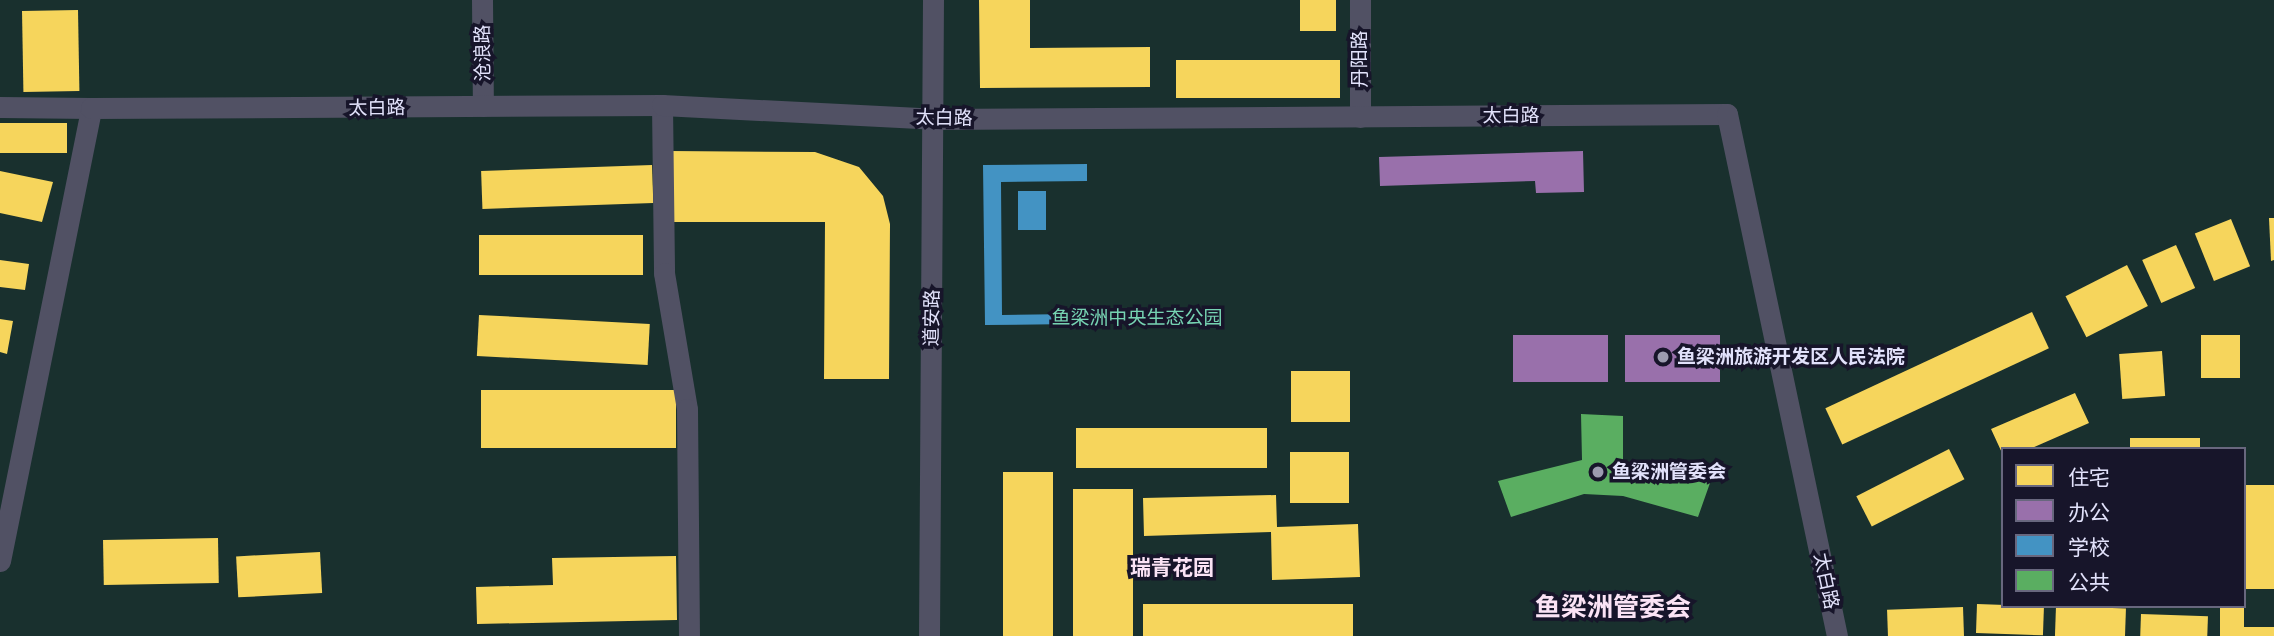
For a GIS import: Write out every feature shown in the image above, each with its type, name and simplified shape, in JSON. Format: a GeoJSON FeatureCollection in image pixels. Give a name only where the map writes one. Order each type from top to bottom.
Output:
{"type":"FeatureCollection","features":[{"type":"Feature","properties":{"kind":"street","name":"沧浪路"},"geometry":{"type":"LineString","coordinates":[[482,0],[484,106]]}},
{"type":"Feature","properties":{"kind":"street","name":"道安路"},"geometry":{"type":"LineString","coordinates":[[929,636],[933,0]]}},
{"type":"Feature","properties":{"kind":"street","name":"丹阳路"},"geometry":{"type":"LineString","coordinates":[[1360,0],[1360,117]]}},
{"type":"Feature","properties":{"kind":"street","name":"太白路"},"geometry":{"type":"LineString","coordinates":[[0,107],[662,105],[934,119],[1727,114],[1837,636]]}},
{"type":"Feature","properties":{"kind":"street"},"geometry":{"type":"LineString","coordinates":[[662,105],[664,273],[687,409],[689,636]]}},
{"type":"Feature","properties":{"kind":"street"},"geometry":{"type":"LineString","coordinates":[[1,556],[91,108]]}},
{"type":"Feature","properties":{"kind":"green space","name":"鱼梁洲中央生态公园"},"geometry":{"type":"Polygon","coordinates":[[[0,0],[2274,0],[2274,636],[0,636],[0,0]]]}},
{"type":"Feature","properties":{"kind":"building: 住宅"},"geometry":{"type":"Polygon","coordinates":[[[979,0],[1030,0],[1030,48],[1150,47],[1150,87],[980,88],[979,0]]]}},
{"type":"Feature","properties":{"kind":"building: 住宅"},"geometry":{"type":"Polygon","coordinates":[[[1300,0],[1336,0],[1336,31],[1300,31],[1300,0]]]}},
{"type":"Feature","properties":{"kind":"building: 住宅"},"geometry":{"type":"Polygon","coordinates":[[[78,10],[79,91],[23,92],[22,11],[78,10]]]}},
{"type":"Feature","properties":{"kind":"building: 住宅"},"geometry":{"type":"Polygon","coordinates":[[[1176,60],[1340,60],[1340,98],[1176,98],[1176,60]]]}},
{"type":"Feature","properties":{"kind":"building: 住宅"},"geometry":{"type":"Polygon","coordinates":[[[0,123],[67,123],[67,153],[0,153],[0,123]]]}},
{"type":"Feature","properties":{"kind":"building: 住宅"},"geometry":{"type":"Polygon","coordinates":[[[669,151],[815,152],[859,167],[883,196],[890,224],[889,379],[824,379],[825,222],[669,222],[669,151]]]}},
{"type":"Feature","properties":{"kind":"building: 住宅"},"geometry":{"type":"Polygon","coordinates":[[[652,165],[653,203],[482,209],[481,171],[652,165]]]}},
{"type":"Feature","properties":{"kind":"building: 住宅"},"geometry":{"type":"Polygon","coordinates":[[[0,171],[53,182],[42,222],[0,213],[0,171]]]}},
{"type":"Feature","properties":{"kind":"building: 住宅"},"geometry":{"type":"Polygon","coordinates":[[[2269,218],[2274,218],[2274,260],[2271,261],[2269,218]]]}},
{"type":"Feature","properties":{"kind":"building: 住宅"},"geometry":{"type":"Polygon","coordinates":[[[2231,219],[2250,266],[2214,281],[2195,234],[2231,219]]]}},
{"type":"Feature","properties":{"kind":"building: 住宅"},"geometry":{"type":"Polygon","coordinates":[[[479,235],[643,235],[643,275],[479,275],[479,235]]]}},
{"type":"Feature","properties":{"kind":"building: 住宅"},"geometry":{"type":"Polygon","coordinates":[[[2176,245],[2195,288],[2161,303],[2142,260],[2176,245]]]}},
{"type":"Feature","properties":{"kind":"building: 住宅"},"geometry":{"type":"Polygon","coordinates":[[[0,260],[29,264],[25,290],[0,287],[0,260]]]}},
{"type":"Feature","properties":{"kind":"building: 住宅"},"geometry":{"type":"Polygon","coordinates":[[[2127,265],[2148,306],[2086,337],[2066,296],[2127,265]]]}},
{"type":"Feature","properties":{"kind":"building: 住宅"},"geometry":{"type":"Polygon","coordinates":[[[2032,312],[2049,348],[1842,445],[1825,408],[2032,312]]]}},
{"type":"Feature","properties":{"kind":"building: 住宅"},"geometry":{"type":"Polygon","coordinates":[[[479,315],[650,324],[648,365],[477,356],[479,315]]]}},
{"type":"Feature","properties":{"kind":"building: 住宅"},"geometry":{"type":"Polygon","coordinates":[[[0,319],[13,321],[7,354],[0,352],[0,319]]]}},
{"type":"Feature","properties":{"kind":"building: 住宅"},"geometry":{"type":"Polygon","coordinates":[[[2201,335],[2240,335],[2240,378],[2201,378],[2201,335]]]}},
{"type":"Feature","properties":{"kind":"building: 住宅"},"geometry":{"type":"Polygon","coordinates":[[[2162,351],[2165,396],[2122,399],[2119,354],[2162,351]]]}},
{"type":"Feature","properties":{"kind":"building: 住宅"},"geometry":{"type":"Polygon","coordinates":[[[1291,371],[1350,371],[1350,422],[1291,422],[1291,371]]]}},
{"type":"Feature","properties":{"kind":"building: 住宅"},"geometry":{"type":"Polygon","coordinates":[[[481,390],[676,390],[676,448],[481,448],[481,390]]]}},
{"type":"Feature","properties":{"kind":"building: 住宅"},"geometry":{"type":"Polygon","coordinates":[[[2075,393],[2089,423],[2035,447],[2001,447],[2001,451],[1991,429],[2075,393]]]}},
{"type":"Feature","properties":{"kind":"building: 住宅"},"geometry":{"type":"Polygon","coordinates":[[[1076,428],[1267,428],[1267,468],[1076,468],[1076,428]]]}},
{"type":"Feature","properties":{"kind":"building: 住宅"},"geometry":{"type":"Polygon","coordinates":[[[2130,438],[2200,438],[2200,447],[2130,447],[2130,438]]]}},
{"type":"Feature","properties":{"kind":"building: 住宅"},"geometry":{"type":"Polygon","coordinates":[[[1949,449],[1964,479],[1872,527],[1856,496],[1949,449]]]}},
{"type":"Feature","properties":{"kind":"building: 住宅"},"geometry":{"type":"Polygon","coordinates":[[[1290,452],[1349,452],[1349,503],[1290,503],[1290,452]]]}},
{"type":"Feature","properties":{"kind":"building: 住宅"},"geometry":{"type":"Polygon","coordinates":[[[1003,472],[1053,472],[1053,636],[1003,636],[1003,472]]]}},
{"type":"Feature","properties":{"kind":"building: 住宅"},"geometry":{"type":"Polygon","coordinates":[[[2246,485],[2274,485],[2274,589],[2246,589],[2246,485]]]}},
{"type":"Feature","properties":{"kind":"building: 住宅"},"geometry":{"type":"Polygon","coordinates":[[[1073,489],[1133,489],[1133,636],[1073,636],[1073,489]]]}},
{"type":"Feature","properties":{"kind":"building: 住宅"},"geometry":{"type":"Polygon","coordinates":[[[1276,495],[1277,527],[1358,524],[1360,577],[1272,580],[1271,532],[1144,536],[1143,498],[1276,495]]]}},
{"type":"Feature","properties":{"kind":"building: 住宅"},"geometry":{"type":"Polygon","coordinates":[[[218,538],[219,583],[104,585],[103,540],[218,538]]]}},
{"type":"Feature","properties":{"kind":"building: 住宅"},"geometry":{"type":"Polygon","coordinates":[[[320,552],[322,593],[238,597],[236,556],[320,552]]]}},
{"type":"Feature","properties":{"kind":"building: 住宅"},"geometry":{"type":"Polygon","coordinates":[[[676,556],[677,620],[477,624],[476,587],[553,585],[552,558],[676,556]]]}},
{"type":"Feature","properties":{"kind":"building: 住宅"},"geometry":{"type":"Polygon","coordinates":[[[1143,604],[1353,604],[1353,636],[1143,636],[1143,604]]]}},
{"type":"Feature","properties":{"kind":"building: 住宅"},"geometry":{"type":"Polygon","coordinates":[[[1977,604],[2001,605],[2001,608],[2044,608],[2043,635],[1976,633],[1977,604]]]}},
{"type":"Feature","properties":{"kind":"building: 住宅"},"geometry":{"type":"Polygon","coordinates":[[[1963,607],[1964,636],[1888,636],[1887,610],[1963,607]]]}},
{"type":"Feature","properties":{"kind":"building: 住宅"},"geometry":{"type":"Polygon","coordinates":[[[2056,608],[2126,608],[2125,636],[2055,636],[2056,608]]]}},
{"type":"Feature","properties":{"kind":"building: 住宅"},"geometry":{"type":"Polygon","coordinates":[[[2220,608],[2244,608],[2244,627],[2274,627],[2274,636],[2220,636],[2220,608]]]}},
{"type":"Feature","properties":{"kind":"building: 住宅"},"geometry":{"type":"Polygon","coordinates":[[[2141,614],[2208,616],[2207,636],[2140,636],[2141,614]]]}},
{"type":"Feature","properties":{"kind":"building: 办公"},"geometry":{"type":"Polygon","coordinates":[[[1583,151],[1584,192],[1536,193],[1535,181],[1380,186],[1379,157],[1583,151]]]}},
{"type":"Feature","properties":{"kind":"building: 办公"},"geometry":{"type":"Polygon","coordinates":[[[1513,335],[1608,335],[1608,382],[1513,382],[1513,335]]]}},
{"type":"Feature","properties":{"kind":"building: 办公"},"geometry":{"type":"Polygon","coordinates":[[[1625,335],[1720,335],[1720,382],[1625,382],[1625,335]]]}},
{"type":"Feature","properties":{"kind":"building: 学校"},"geometry":{"type":"Polygon","coordinates":[[[1087,164],[1087,181],[1001,182],[1002,315],[1073,314],[1073,324],[985,325],[983,165],[1087,164]]]}},
{"type":"Feature","properties":{"kind":"building: 学校"},"geometry":{"type":"Polygon","coordinates":[[[1018,191],[1046,191],[1046,230],[1018,230],[1018,191]]]}},
{"type":"Feature","properties":{"kind":"building: 公共","name":"鱼梁洲管委会"},"geometry":{"type":"Polygon","coordinates":[[[1581,414],[1623,416],[1623,463],[1710,483],[1698,517],[1623,496],[1584,494],[1511,517],[1498,481],[1582,460],[1581,414]]]}},
{"type":"Feature","properties":{"kind":"place","name":"鱼梁洲旅游开发区人民法院"},"geometry":{"type":"Point","coordinates":[1663,357]}},
{"type":"Feature","properties":{"kind":"place","name":"鱼梁洲管委会"},"geometry":{"type":"Point","coordinates":[1598,472]}},
{"type":"Feature","properties":{"kind":"district","name":"瑞青花园"},"geometry":{"type":"Point","coordinates":[1172,567]}},
{"type":"Feature","properties":{"kind":"district","name":"鱼梁洲管委会"},"geometry":{"type":"Point","coordinates":[1613,607]}}]}
